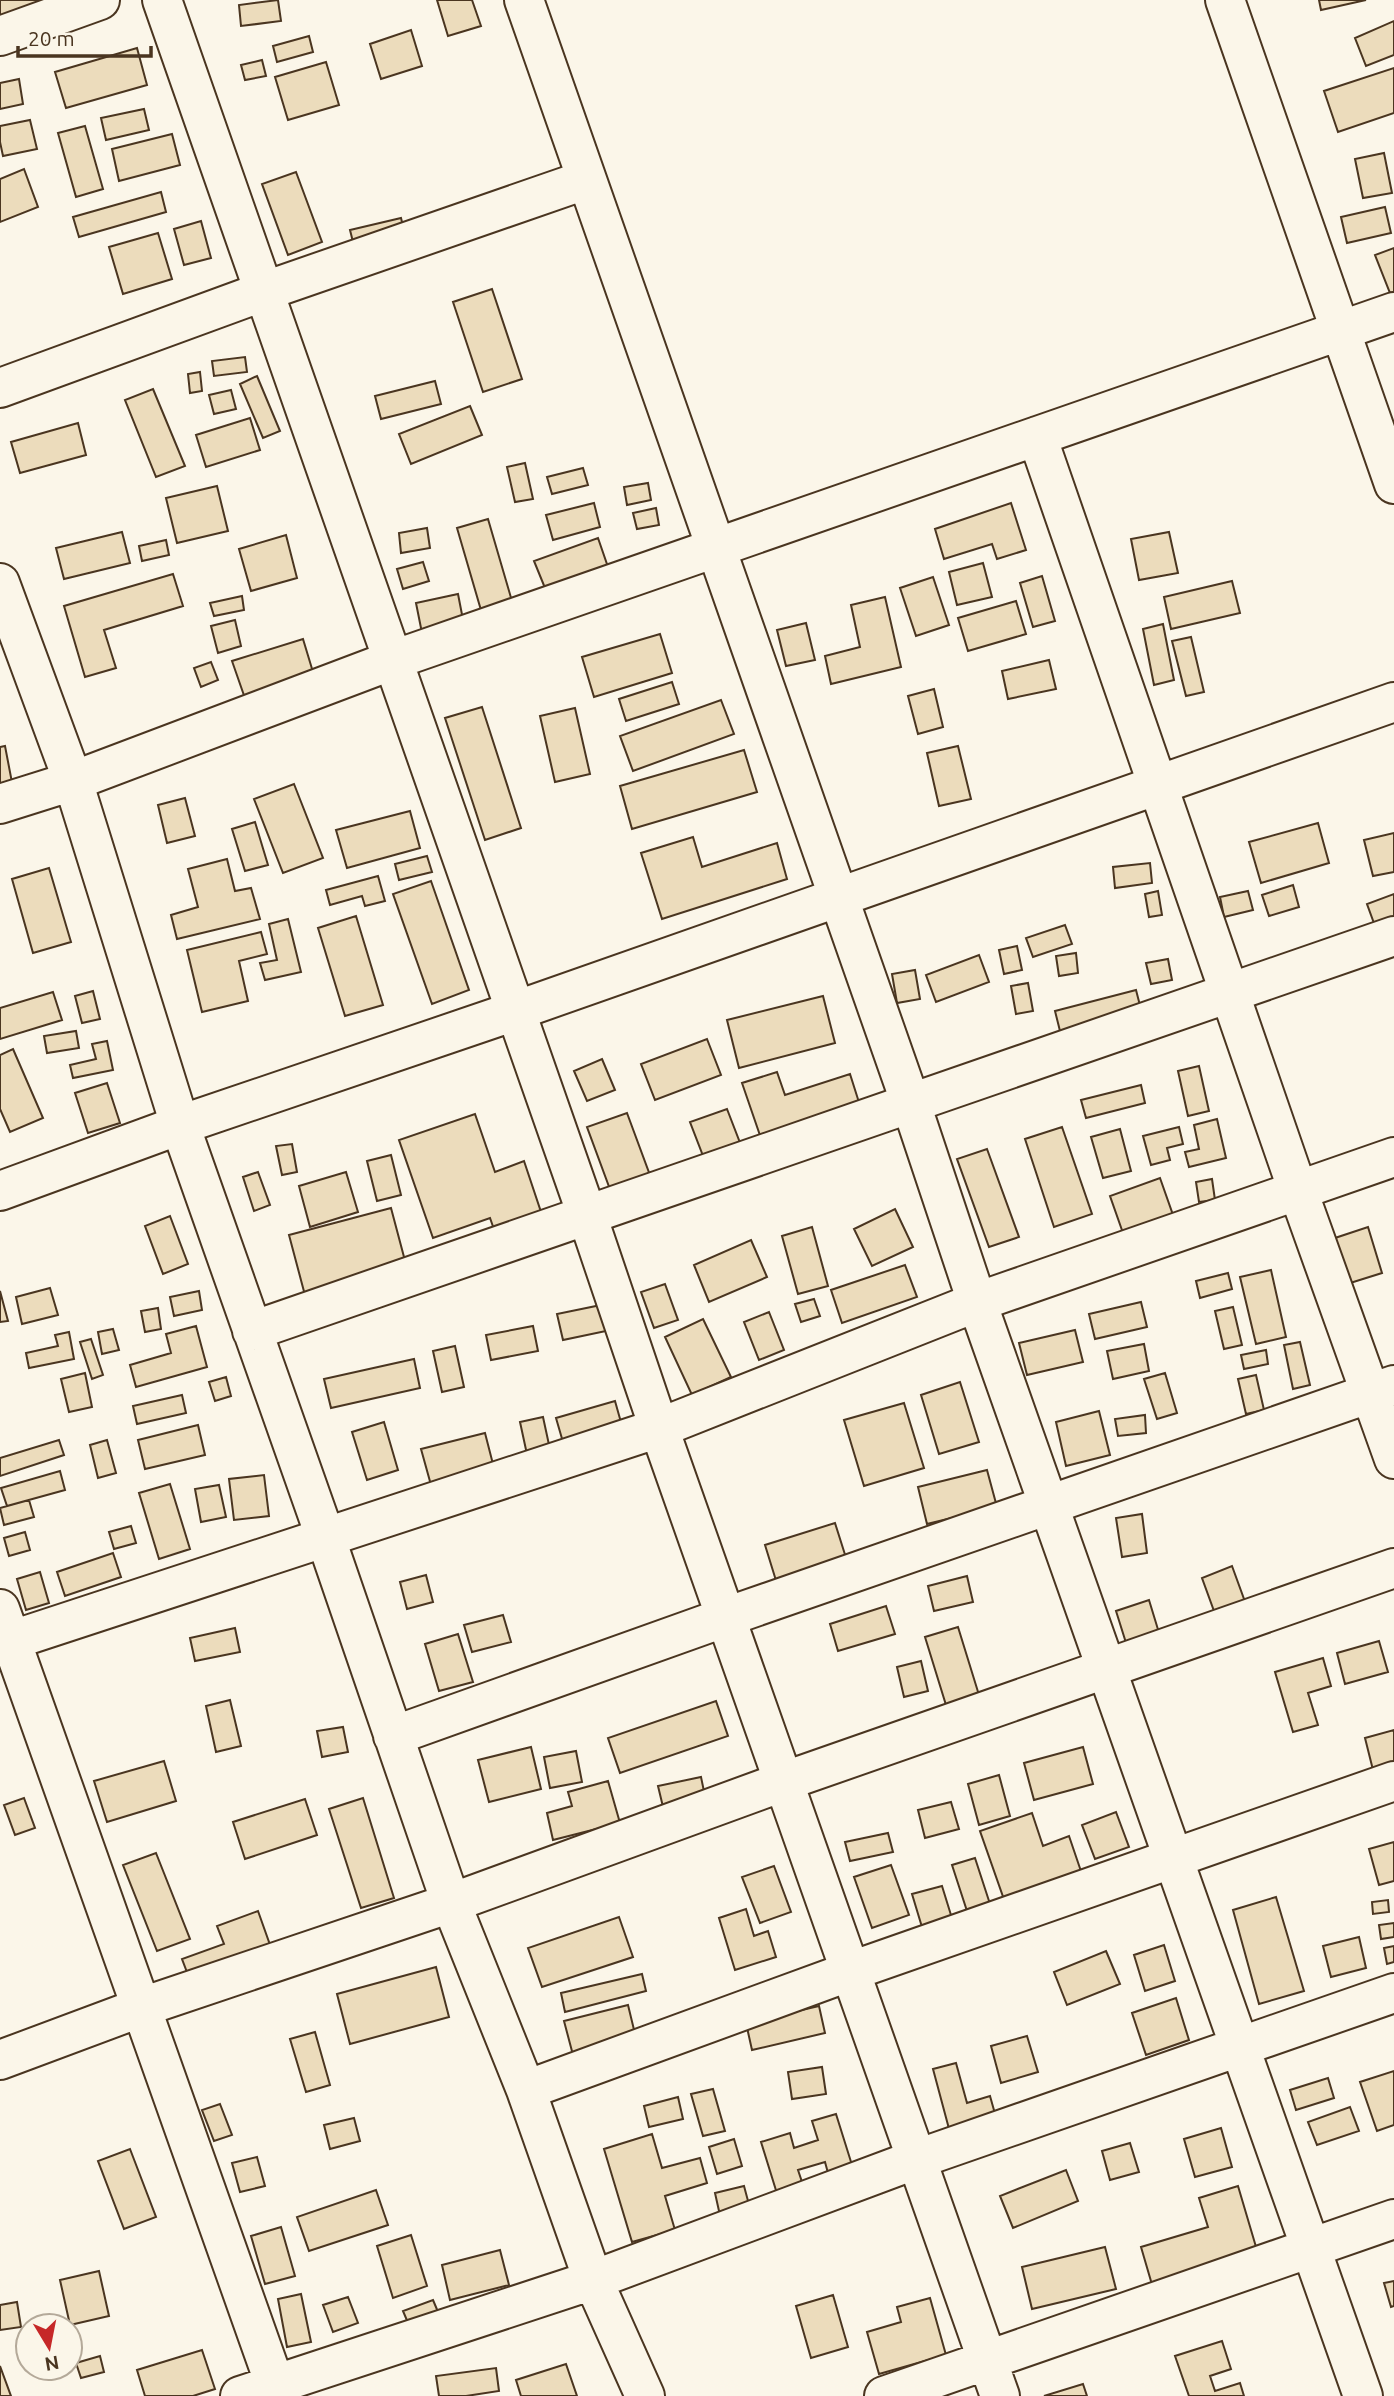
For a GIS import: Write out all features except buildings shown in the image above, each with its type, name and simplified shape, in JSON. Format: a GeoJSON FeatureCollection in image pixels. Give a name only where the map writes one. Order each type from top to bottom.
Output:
{"type":"FeatureCollection","features":[{"type":"Feature","properties":{"kind":"street"},"geometry":{"type":"LineString","coordinates":[[0,36],[100,0]]}},
{"type":"Feature","properties":{"kind":"street"},"geometry":{"type":"LineString","coordinates":[[162,0],[659,1428],[1000,2396]]}},
{"type":"Feature","properties":{"kind":"street"},"geometry":{"type":"LineString","coordinates":[[524,0],[911,1104],[977,1302],[1363,2396]]}},
{"type":"Feature","properties":{"kind":"street"},"geometry":{"type":"LineString","coordinates":[[1225,0],[1394,484]]}},
{"type":"Feature","properties":{"kind":"street"},"geometry":{"type":"LineString","coordinates":[[0,388],[262,292],[586,180]]}},
{"type":"Feature","properties":{"kind":"street"},"geometry":{"type":"LineString","coordinates":[[0,804],[73,781],[393,660],[1394,312]]}},
{"type":"Feature","properties":{"kind":"street"},"geometry":{"type":"LineString","coordinates":[[1037,436],[1298,1191],[1382,1389],[1394,1460]]}},
{"type":"Feature","properties":{"kind":"street"},"geometry":{"type":"LineString","coordinates":[[0,583],[73,781],[180,1125],[451,1903],[526,2090],[593,2280],[645,2396]]}},
{"type":"Feature","properties":{"kind":"street"},"geometry":{"type":"LineString","coordinates":[[0,1191],[180,1125],[516,1011],[1394,702]]}},
{"type":"Feature","properties":{"kind":"street"},"geometry":{"type":"LineString","coordinates":[[253,1331],[1394,936]]}},
{"type":"Feature","properties":{"kind":"street"},"geometry":{"type":"LineString","coordinates":[[1394,1157],[977,1302],[659,1428],[325,1536],[4,1631],[142,2007],[264,2392],[593,2280],[917,2159],[1394,1993]]}},
{"type":"Feature","properties":{"kind":"street"},"geometry":{"type":"LineString","coordinates":[[393,1736],[1382,1389]]}},
{"type":"Feature","properties":{"kind":"street"},"geometry":{"type":"LineString","coordinates":[[0,2060],[142,2007],[451,1903],[785,1781],[1394,1568]]}},
{"type":"Feature","properties":{"kind":"street"},"geometry":{"type":"LineString","coordinates":[[526,2090],[851,1971],[1394,1781]]}},
{"type":"Feature","properties":{"kind":"street"},"geometry":{"type":"LineString","coordinates":[[884,2396],[1394,2219]]}}]}
